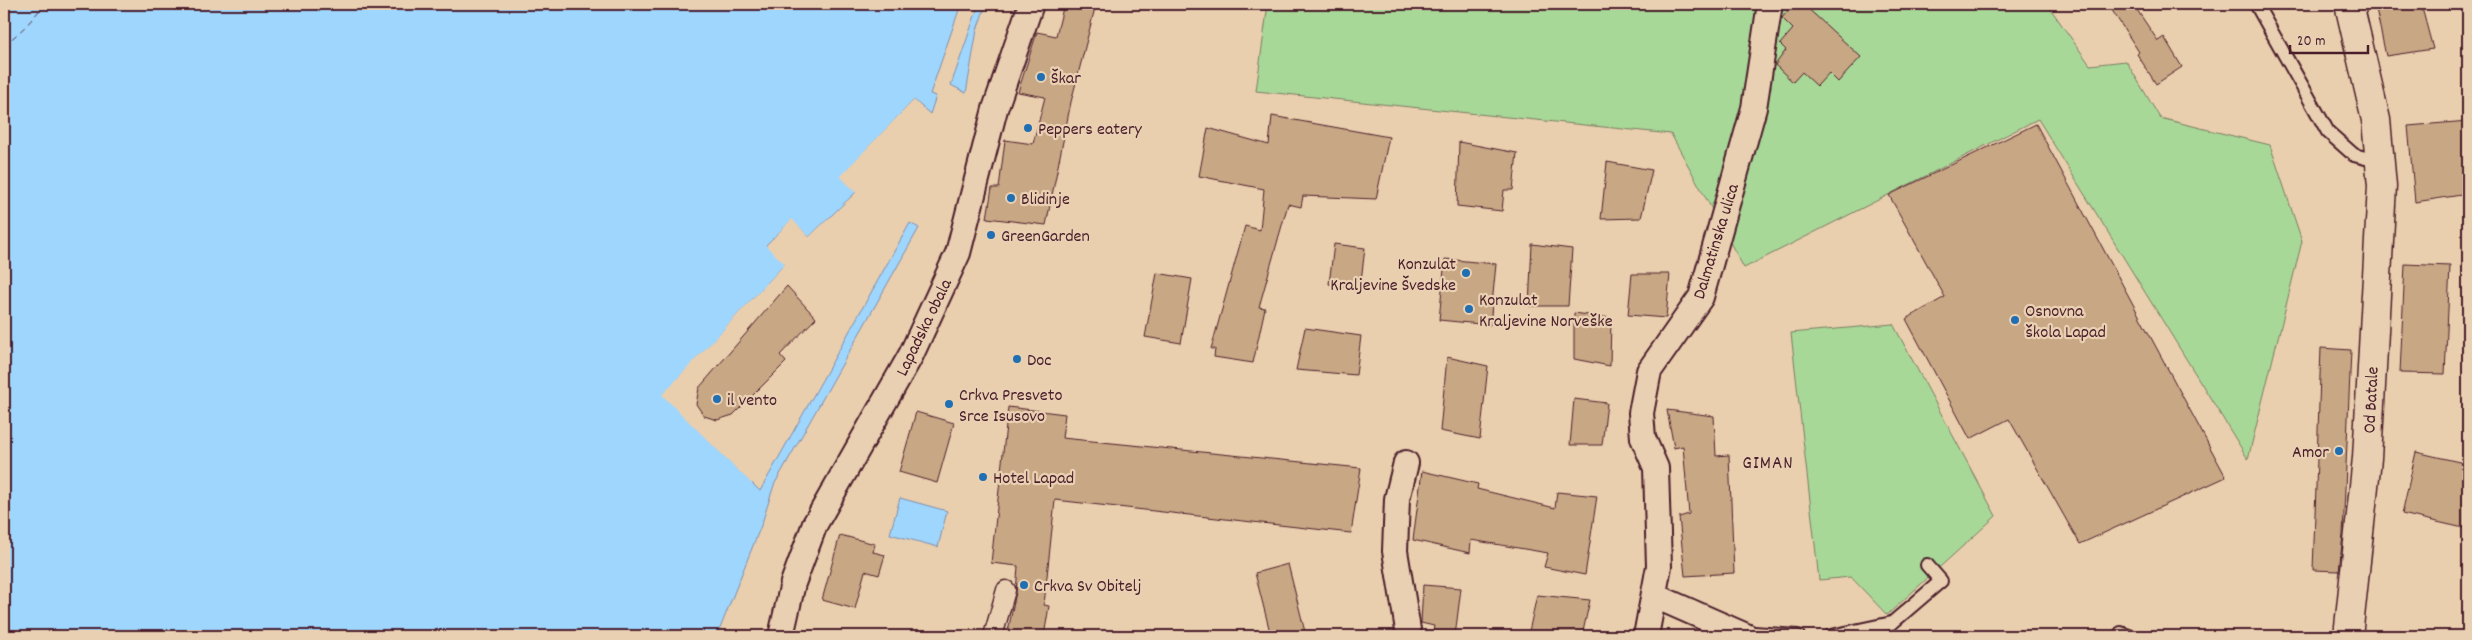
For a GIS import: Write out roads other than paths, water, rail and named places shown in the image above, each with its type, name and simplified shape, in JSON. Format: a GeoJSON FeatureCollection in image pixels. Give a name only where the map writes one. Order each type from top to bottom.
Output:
{"type":"FeatureCollection","features":[{"type":"Feature","properties":{"kind":"main road","name":"Od Batale"},"geometry":{"type":"LineString","coordinates":[[2348,636],[2367,458],[2382,186],[2376,120],[2349,4]]}},
{"type":"Feature","properties":{"kind":"street","name":"Lapadska obala"},"geometry":{"type":"LineString","coordinates":[[781,636],[793,583],[815,524],[911,355],[958,253],[995,109],[1031,4]]}},
{"type":"Feature","properties":{"kind":"street","name":"Dalmatinska ulica"},"geometry":{"type":"LineString","coordinates":[[1646,636],[1655,596],[1659,566],[1656,468],[1643,438],[1641,413],[1649,371],[1701,297],[1754,108],[1766,6]]}},
{"type":"Feature","properties":{"kind":"street"},"geometry":{"type":"LineString","coordinates":[[1406,463],[1397,499],[1395,551],[1409,636]]}},
{"type":"Feature","properties":{"kind":"street"},"geometry":{"type":"LineString","coordinates":[[993,636],[1006,590]]}},
{"type":"Feature","properties":{"kind":"street"},"geometry":{"type":"LineString","coordinates":[[1655,596],[1742,634]]}},
{"type":"Feature","properties":{"kind":"lane"},"geometry":{"type":"LineString","coordinates":[[2256,4],[2328,132],[2354,155],[2381,162]]}},
{"type":"Feature","properties":{"kind":"lane"},"geometry":{"type":"LineString","coordinates":[[1832,636],[1892,623],[1941,581],[1927,564]]}},
{"type":"Feature","properties":{"kind":"lane"},"geometry":{"type":"LineString","coordinates":[[1742,634],[1798,636]]}},
{"type":"Feature","properties":{"kind":"water"},"geometry":{"type":"Polygon","coordinates":[[[4,4],[961,4],[930,94],[936,96],[930,114],[914,100],[841,176],[856,192],[809,237],[792,220],[766,245],[786,263],[663,395],[760,491],[910,223],[919,228],[774,485],[762,523],[717,636],[4,636],[4,4]]]}},
{"type":"Feature","properties":{"kind":"water"},"geometry":{"type":"Polygon","coordinates":[[[979,4],[986,4],[977,30],[966,93],[951,85],[979,4]]]}},
{"type":"Feature","properties":{"kind":"water"},"geometry":{"type":"Polygon","coordinates":[[[900,498],[947,511],[938,547],[890,534],[900,498]]]}},
{"type":"Feature","properties":{"kind":"place","name":"Škar"},"geometry":{"type":"Point","coordinates":[1041,77]}},
{"type":"Feature","properties":{"kind":"place","name":"Peppers eatery"},"geometry":{"type":"Point","coordinates":[1028,128]}},
{"type":"Feature","properties":{"kind":"place","name":"Blidinje"},"geometry":{"type":"Point","coordinates":[1011,198]}},
{"type":"Feature","properties":{"kind":"place","name":"GreenGarden"},"geometry":{"type":"Point","coordinates":[991,235]}},
{"type":"Feature","properties":{"kind":"place","name":"Konzulat Kraljevine Švedske"},"geometry":{"type":"Point","coordinates":[1466,273]}},
{"type":"Feature","properties":{"kind":"place","name":"Konzulat Kraljevine Norveške"},"geometry":{"type":"Point","coordinates":[1469,309]}},
{"type":"Feature","properties":{"kind":"place","name":"Osnovna škola Lapad"},"geometry":{"type":"Point","coordinates":[2015,320]}},
{"type":"Feature","properties":{"kind":"place","name":"Doc"},"geometry":{"type":"Point","coordinates":[1017,359]}},
{"type":"Feature","properties":{"kind":"place","name":"il vento"},"geometry":{"type":"Point","coordinates":[717,399]}},
{"type":"Feature","properties":{"kind":"place","name":"Crkva Presveto Srce Isusovo"},"geometry":{"type":"Point","coordinates":[949,404]}},
{"type":"Feature","properties":{"kind":"place","name":"Amor"},"geometry":{"type":"Point","coordinates":[2339,451]}},
{"type":"Feature","properties":{"kind":"place","name":"Hotel Lapad"},"geometry":{"type":"Point","coordinates":[983,477]}},
{"type":"Feature","properties":{"kind":"place","name":"Crkva Sv Obitelj"},"geometry":{"type":"Point","coordinates":[1024,585]}},
{"type":"Feature","properties":{"kind":"district","name":"GIMAN"},"geometry":{"type":"Point","coordinates":[1768,461]}}]}
